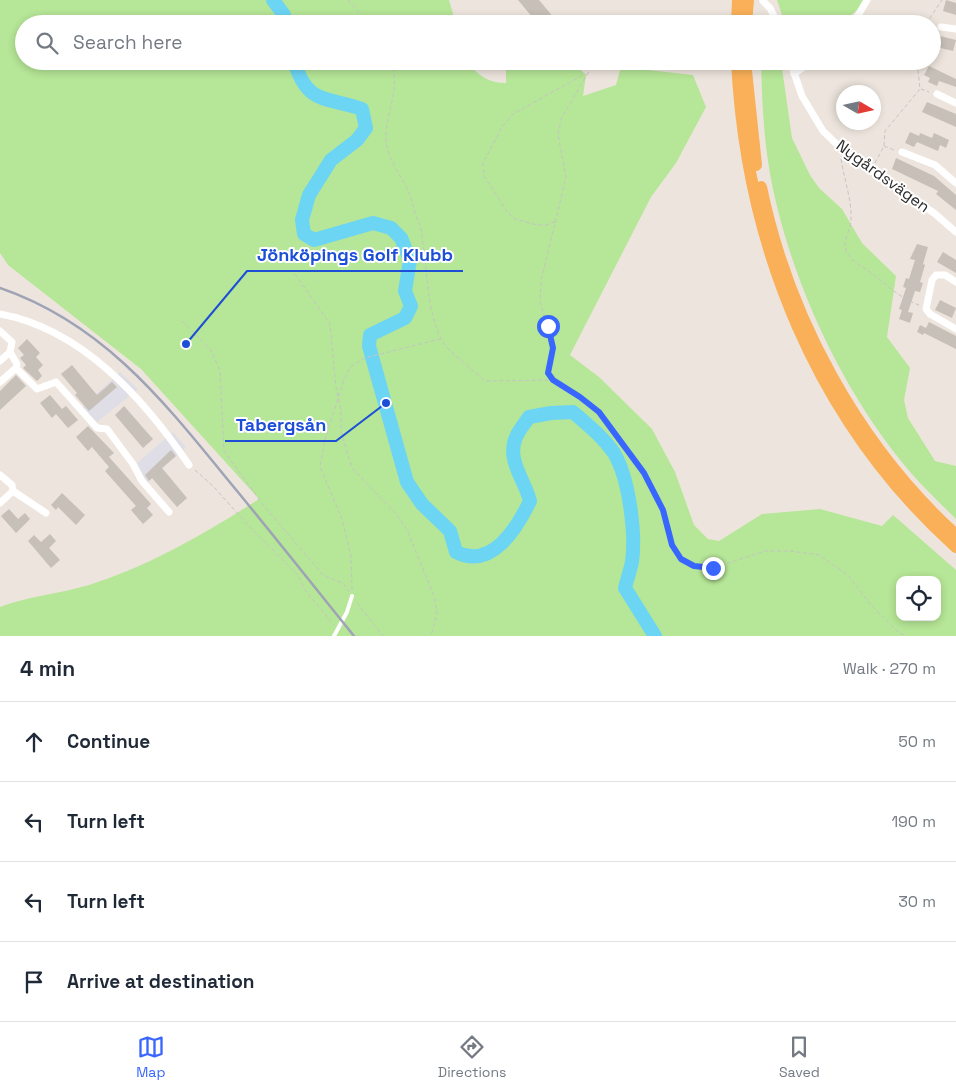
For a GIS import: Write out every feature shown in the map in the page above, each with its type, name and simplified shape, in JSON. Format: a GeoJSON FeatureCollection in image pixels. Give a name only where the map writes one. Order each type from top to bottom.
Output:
{"type":"FeatureCollection","features":[{"type":"Feature","properties":{"kind":"highway"},"geometry":{"type":"LineString","coordinates":[[737,15],[738,0]]}},
{"type":"Feature","properties":{"kind":"highway"},"geometry":{"type":"LineString","coordinates":[[747,15],[748,0]]}},
{"type":"Feature","properties":{"kind":"highway"},"geometry":{"type":"LineString","coordinates":[[737,70],[742,126],[758,217],[768,251],[792,315],[825,381],[865,443],[916,507],[956,547]]}},
{"type":"Feature","properties":{"kind":"highway"},"geometry":{"type":"LineString","coordinates":[[746,70],[750,125],[764,200],[782,264],[802,317],[834,380],[873,439],[922,500],[956,535]]}},
{"type":"Feature","properties":{"kind":"street"},"geometry":{"type":"LineString","coordinates":[[858,15],[867,0]]}},
{"type":"Feature","properties":{"kind":"street"},"geometry":{"type":"LineString","coordinates":[[763,2],[770,8],[774,15]]}},
{"type":"Feature","properties":{"kind":"street"},"geometry":{"type":"LineString","coordinates":[[941,27],[956,29]]}},
{"type":"Feature","properties":{"kind":"street","name":"Nygårdsvägen"},"geometry":{"type":"LineString","coordinates":[[793,70],[813,116],[823,131],[839,147],[869,170],[934,213],[956,232]]}},
{"type":"Feature","properties":{"kind":"street"},"geometry":{"type":"LineString","coordinates":[[794,74],[800,70]]}},
{"type":"Feature","properties":{"kind":"street"},"geometry":{"type":"LineString","coordinates":[[937,94],[956,103]]}},
{"type":"Feature","properties":{"kind":"street","name":"Nygårdsvägen"},"geometry":{"type":"LineString","coordinates":[[902,152],[935,165],[956,183]]}},
{"type":"Feature","properties":{"kind":"street"},"geometry":{"type":"LineString","coordinates":[[956,282],[945,275],[936,275],[932,280],[926,309],[930,314],[956,329]]}},
{"type":"Feature","properties":{"kind":"street"},"geometry":{"type":"LineString","coordinates":[[0,314],[16,317],[55,333],[105,367],[153,415],[189,465]]}},
{"type":"Feature","properties":{"kind":"street"},"geometry":{"type":"LineString","coordinates":[[0,331],[12,342],[10,352],[0,361]]}},
{"type":"Feature","properties":{"kind":"street"},"geometry":{"type":"LineString","coordinates":[[10,352],[17,364],[16,368],[37,389],[56,382],[97,428],[107,430],[133,464],[142,481],[169,512]]}},
{"type":"Feature","properties":{"kind":"street"},"geometry":{"type":"LineString","coordinates":[[0,382],[16,368]]}},
{"type":"Feature","properties":{"kind":"street"},"geometry":{"type":"LineString","coordinates":[[0,475],[12,485],[14,491],[46,513]]}},
{"type":"Feature","properties":{"kind":"street"},"geometry":{"type":"LineString","coordinates":[[0,503],[14,491]]}},
{"type":"Feature","properties":{"kind":"lane"},"geometry":{"type":"LineString","coordinates":[[334,636],[348,612],[352,596]]}},
{"type":"Feature","properties":{"kind":"path"},"geometry":{"type":"LineString","coordinates":[[348,0],[361,15]]}},
{"type":"Feature","properties":{"kind":"path"},"geometry":{"type":"LineString","coordinates":[[933,15],[942,0]]}},
{"type":"Feature","properties":{"kind":"path"},"geometry":{"type":"LineString","coordinates":[[394,70],[395,97],[386,134],[386,144],[405,184],[415,218],[421,227],[430,304],[441,339],[470,370],[485,381],[553,380]]}},
{"type":"Feature","properties":{"kind":"path"},"geometry":{"type":"LineString","coordinates":[[588,70],[559,126],[559,145],[566,177],[541,281],[540,300],[553,348],[548,373],[553,380],[599,412],[644,473],[663,510],[672,545],[681,559],[694,566],[713,568],[765,550],[819,555],[848,575],[870,604],[898,632],[906,636]]}},
{"type":"Feature","properties":{"kind":"path"},"geometry":{"type":"LineString","coordinates":[[874,164],[884,146],[885,131],[920,89],[918,70]]}},
{"type":"Feature","properties":{"kind":"path"},"geometry":{"type":"LineString","coordinates":[[555,222],[537,225],[515,219],[508,213],[484,176],[483,163],[502,127],[513,114],[586,73]]}},
{"type":"Feature","properties":{"kind":"path"},"geometry":{"type":"LineString","coordinates":[[920,89],[937,94]]}},
{"type":"Feature","properties":{"kind":"path"},"geometry":{"type":"LineString","coordinates":[[884,146],[902,152]]}},
{"type":"Feature","properties":{"kind":"path"},"geometry":{"type":"LineString","coordinates":[[839,147],[851,213],[851,224],[845,245],[846,250],[851,258],[874,274],[890,290],[926,309]]}},
{"type":"Feature","properties":{"kind":"path"},"geometry":{"type":"LineString","coordinates":[[295,274],[330,324],[341,432],[352,468],[398,516],[407,530],[432,590],[437,614],[431,636]]}},
{"type":"Feature","properties":{"kind":"path"},"geometry":{"type":"LineString","coordinates":[[182,320],[211,350],[220,370],[224,451],[264,506],[324,576],[343,583],[383,636]]}},
{"type":"Feature","properties":{"kind":"path"},"geometry":{"type":"LineString","coordinates":[[352,596],[351,556],[342,519],[320,467],[325,439],[338,397],[350,367],[366,358],[441,339]]}},
{"type":"Feature","properties":{"kind":"path"},"geometry":{"type":"LineString","coordinates":[[189,465],[213,486],[247,524],[298,575],[305,590],[338,630]]}},
{"type":"Feature","properties":{"kind":"shaded area"},"geometry":{"type":"Polygon","coordinates":[[[120,372],[138,389],[96,423],[82,407],[120,372]]]}},
{"type":"Feature","properties":{"kind":"shaded area"},"geometry":{"type":"Polygon","coordinates":[[[173,432],[186,447],[148,482],[141,475],[137,463],[173,432]]]}},
{"type":"Feature","properties":{"kind":"green space"},"geometry":{"type":"Polygon","coordinates":[[[0,0],[449,0],[453,15],[15,15],[15,70],[475,70],[488,80],[506,83],[506,70],[581,70],[586,75],[583,96],[616,85],[620,70],[648,70],[693,75],[706,107],[676,163],[651,197],[570,355],[599,377],[652,429],[675,472],[694,525],[708,539],[719,541],[762,514],[820,509],[882,526],[893,515],[956,570],[956,636],[0,636],[0,607],[22,600],[89,585],[133,568],[177,548],[259,499],[141,369],[8,265],[0,253],[0,0]]]}},
{"type":"Feature","properties":{"kind":"green space"},"geometry":{"type":"Polygon","coordinates":[[[777,0],[864,0],[864,4],[851,15],[782,15],[777,0]]]}},
{"type":"Feature","properties":{"kind":"green space"},"geometry":{"type":"Polygon","coordinates":[[[761,70],[782,70],[792,138],[810,175],[819,188],[842,209],[862,243],[896,276],[887,337],[910,368],[904,400],[908,418],[935,461],[956,466],[956,519],[927,491],[887,443],[844,375],[808,302],[782,226],[773,189],[767,157],[761,70]]]}},
{"type":"Feature","properties":{"kind":"building"},"geometry":{"type":"Polygon","coordinates":[[[518,0],[539,0],[552,15],[530,15],[518,0]]]}},
{"type":"Feature","properties":{"kind":"building"},"geometry":{"type":"Polygon","coordinates":[[[946,0],[956,3],[956,15],[943,11],[946,0]]]}},
{"type":"Feature","properties":{"kind":"building"},"geometry":{"type":"Polygon","coordinates":[[[941,36],[956,40],[953,51],[941,48],[941,36]]]}},
{"type":"Feature","properties":{"kind":"building"},"geometry":{"type":"Polygon","coordinates":[[[927,70],[937,70],[956,79],[956,87],[939,81],[937,86],[928,82],[930,78],[924,75],[927,70]]]}},
{"type":"Feature","properties":{"kind":"building"},"geometry":{"type":"Polygon","coordinates":[[[927,102],[956,114],[956,127],[922,112],[927,102]]]}},
{"type":"Feature","properties":{"kind":"building"},"geometry":{"type":"Polygon","coordinates":[[[910,132],[919,136],[920,133],[932,138],[934,133],[949,140],[946,148],[940,145],[938,151],[917,142],[914,147],[905,143],[910,132]]]}},
{"type":"Feature","properties":{"kind":"building"},"geometry":{"type":"Polygon","coordinates":[[[896,158],[934,176],[956,195],[956,210],[936,194],[938,191],[892,169],[896,158]]]}},
{"type":"Feature","properties":{"kind":"building"},"geometry":{"type":"Polygon","coordinates":[[[917,244],[928,247],[920,282],[923,283],[920,292],[915,291],[908,312],[913,313],[910,323],[899,319],[902,310],[899,309],[906,288],[903,287],[906,278],[909,279],[915,260],[910,259],[917,244]]]}},
{"type":"Feature","properties":{"kind":"building"},"geometry":{"type":"Polygon","coordinates":[[[943,252],[956,260],[956,273],[937,262],[943,252]]]}},
{"type":"Feature","properties":{"kind":"building"},"geometry":{"type":"Polygon","coordinates":[[[940,300],[956,308],[952,318],[935,310],[940,300]]]}},
{"type":"Feature","properties":{"kind":"building"},"geometry":{"type":"Polygon","coordinates":[[[929,322],[956,336],[956,349],[924,333],[923,335],[917,332],[920,325],[926,328],[929,322]]]}},
{"type":"Feature","properties":{"kind":"building"},"geometry":{"type":"Polygon","coordinates":[[[27,339],[40,353],[36,357],[43,365],[38,370],[42,376],[37,381],[23,368],[26,365],[20,358],[24,355],[18,348],[27,339]]]}},
{"type":"Feature","properties":{"kind":"building"},"geometry":{"type":"Polygon","coordinates":[[[72,365],[97,395],[112,382],[117,387],[89,411],[75,395],[77,393],[61,374],[72,365]]]}},
{"type":"Feature","properties":{"kind":"building"},"geometry":{"type":"Polygon","coordinates":[[[16,375],[26,386],[0,410],[0,391],[16,375]]]}},
{"type":"Feature","properties":{"kind":"building"},"geometry":{"type":"Polygon","coordinates":[[[50,395],[62,409],[66,406],[78,420],[68,428],[56,414],[52,418],[40,403],[50,395]]]}},
{"type":"Feature","properties":{"kind":"building"},"geometry":{"type":"Polygon","coordinates":[[[124,406],[153,439],[143,448],[115,415],[124,406]]]}},
{"type":"Feature","properties":{"kind":"building"},"geometry":{"type":"Polygon","coordinates":[[[88,426],[114,453],[109,457],[151,504],[147,508],[153,515],[143,524],[131,510],[136,506],[105,471],[109,467],[92,447],[88,451],[76,437],[88,426]]]}},
{"type":"Feature","properties":{"kind":"building"},"geometry":{"type":"Polygon","coordinates":[[[171,450],[176,456],[162,468],[187,498],[177,507],[152,478],[149,481],[145,475],[171,450]]]}},
{"type":"Feature","properties":{"kind":"building"},"geometry":{"type":"Polygon","coordinates":[[[62,493],[85,515],[76,525],[58,507],[56,510],[51,505],[62,493]]]}},
{"type":"Feature","properties":{"kind":"building"},"geometry":{"type":"Polygon","coordinates":[[[9,509],[18,519],[25,513],[30,519],[16,533],[1,516],[9,509]]]}},
{"type":"Feature","properties":{"kind":"building"},"geometry":{"type":"Polygon","coordinates":[[[50,534],[56,541],[49,548],[60,560],[51,568],[28,541],[34,535],[41,542],[50,534]]]}},
{"type":"Feature","properties":{"kind":"waterway"},"geometry":{"type":"LineString","coordinates":[[273,0],[284,15]]}},
{"type":"Feature","properties":{"kind":"waterway"},"geometry":{"type":"LineString","coordinates":[[297,70],[305,86],[312,93],[328,100],[362,109],[366,128],[357,140],[331,160],[309,195],[302,220],[304,234],[314,240],[373,223],[391,228],[401,238],[410,260],[405,291],[411,306],[405,318],[370,335],[369,346],[407,482],[422,504],[450,531],[456,552],[469,556],[481,555],[492,551],[510,534],[530,501],[517,470],[513,454],[516,437],[529,417],[573,412],[595,431],[614,453],[624,476],[633,536],[632,562],[625,588],[655,636]]}},
{"type":"Feature","properties":{"kind":"railway"},"geometry":{"type":"LineString","coordinates":[[0,288],[36,303],[69,321],[100,343],[154,393],[260,519],[354,636]]}},
{"type":"Feature","properties":{"kind":"place","name":"Jönköpings Golf Klubb"},"geometry":{"type":"Point","coordinates":[186,344]}},
{"type":"Feature","properties":{"kind":"place","name":"Tabergsån"},"geometry":{"type":"Point","coordinates":[386,403]}},
{"type":"Feature","properties":{"kind":"route"},"geometry":{"type":"LineString","coordinates":[[548,326],[549,340],[553,348],[548,373],[564,389],[580,397],[599,412],[644,473],[663,510],[672,545],[681,559],[694,566],[713,568]]}}]}
